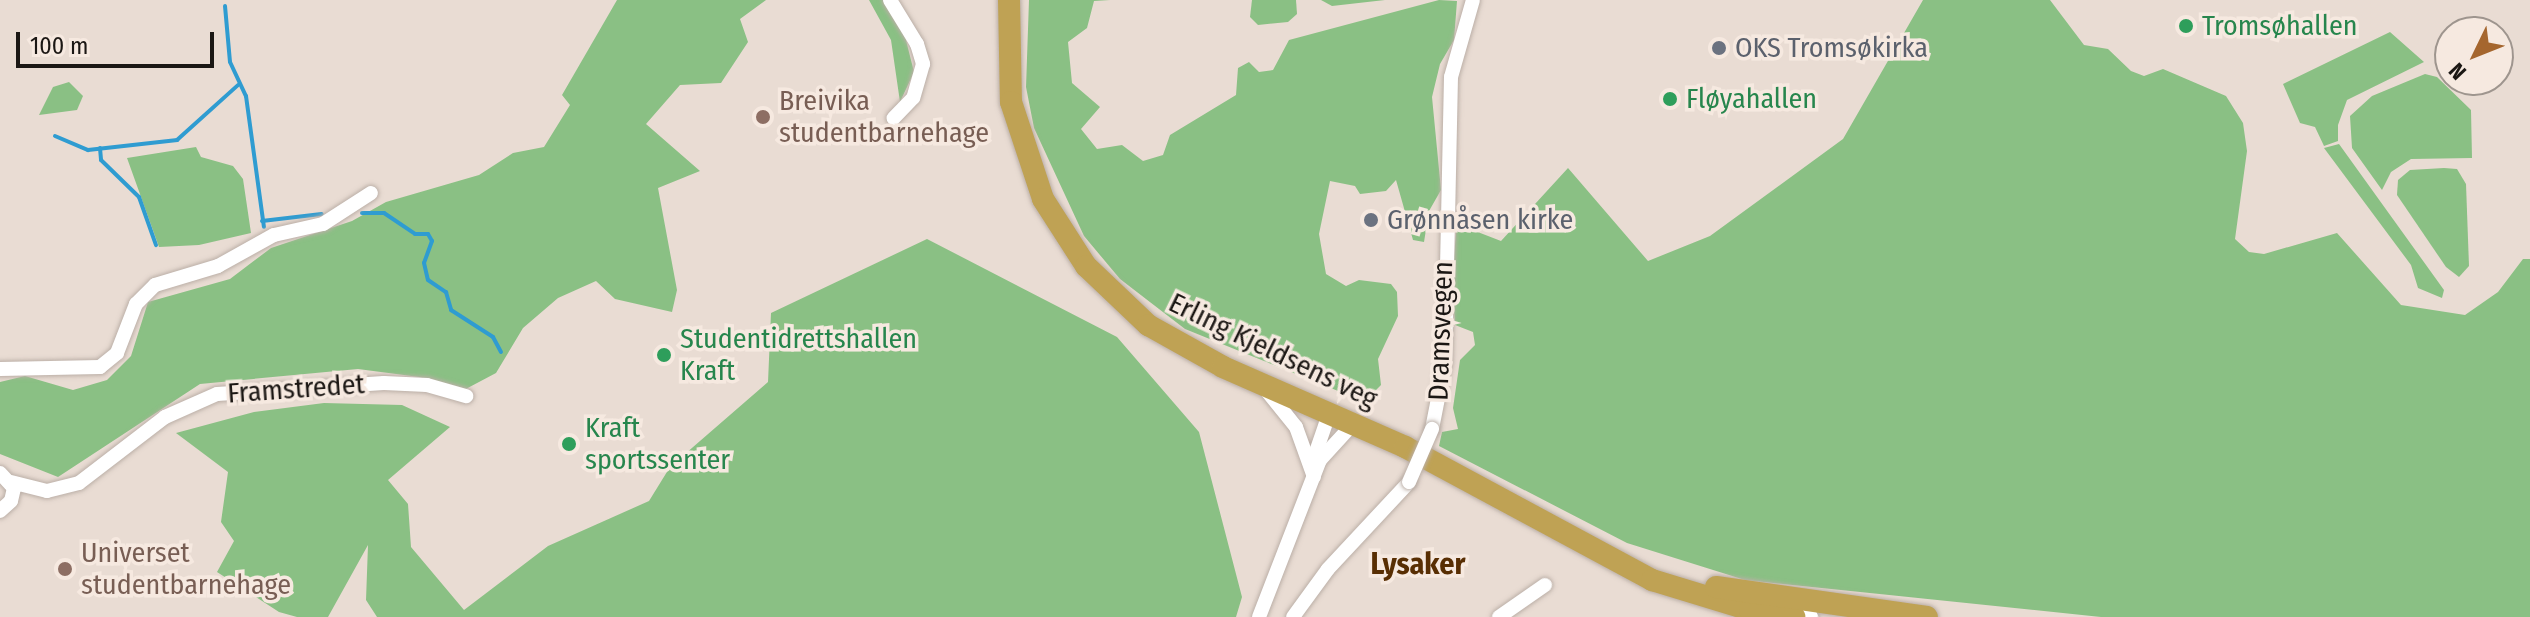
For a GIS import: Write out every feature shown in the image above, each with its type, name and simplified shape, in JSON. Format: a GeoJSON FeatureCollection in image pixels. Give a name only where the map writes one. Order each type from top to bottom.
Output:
{"type":"FeatureCollection","features":[{"type":"Feature","properties":{"kind":"highway","name":"Erling Kjeldsens veg"},"geometry":{"type":"LineString","coordinates":[[1009,0],[1007,64],[1018,135],[1043,199],[1065,238],[1148,325],[1261,384],[1353,424],[1672,588],[1755,614],[1927,617]]}},
{"type":"Feature","properties":{"kind":"highway","name":"Erling Kjeldsens veg"},"geometry":{"type":"LineString","coordinates":[[1615,559],[1802,613]]}},
{"type":"Feature","properties":{"kind":"street"},"geometry":{"type":"LineString","coordinates":[[890,0],[917,44],[923,64],[913,98],[894,118]]}},
{"type":"Feature","properties":{"kind":"street","name":"Dramsvegen"},"geometry":{"type":"LineString","coordinates":[[1293,617],[1328,569],[1409,482],[1432,429],[1445,363],[1451,77],[1473,0]]}},
{"type":"Feature","properties":{"kind":"street"},"geometry":{"type":"LineString","coordinates":[[0,369],[100,367],[117,353],[136,304],[155,285],[218,266],[274,235],[323,224],[371,193]]}},
{"type":"Feature","properties":{"kind":"street","name":"Framstredet"},"geometry":{"type":"LineString","coordinates":[[0,511],[11,501],[6,478],[47,491],[79,483],[165,417],[217,394],[384,383],[427,385],[466,396]]}},
{"type":"Feature","properties":{"kind":"street"},"geometry":{"type":"LineString","coordinates":[[1261,384],[1296,427],[1314,477]]}},
{"type":"Feature","properties":{"kind":"street"},"geometry":{"type":"LineString","coordinates":[[1320,460],[1317,449],[1329,414]]}},
{"type":"Feature","properties":{"kind":"street"},"geometry":{"type":"LineString","coordinates":[[1259,617],[1320,460],[1353,424]]}},
{"type":"Feature","properties":{"kind":"street"},"geometry":{"type":"LineString","coordinates":[[1499,617],[1545,585]]}},
{"type":"Feature","properties":{"kind":"green space"},"geometry":{"type":"Polygon","coordinates":[[[617,0],[766,0],[740,19],[748,42],[721,83],[680,85],[646,124],[700,171],[658,188],[677,290],[672,312],[615,299],[596,281],[558,298],[523,328],[496,373],[462,391],[419,377],[358,369],[200,384],[58,477],[0,454],[0,382],[25,376],[73,390],[107,380],[131,356],[148,302],[230,279],[271,248],[352,221],[386,202],[479,175],[513,153],[544,147],[570,105],[562,95],[617,0]]]}},
{"type":"Feature","properties":{"kind":"green space"},"geometry":{"type":"Polygon","coordinates":[[[869,0],[884,0],[905,36],[914,72],[900,102],[891,40],[869,0]]]}},
{"type":"Feature","properties":{"kind":"green space"},"geometry":{"type":"Polygon","coordinates":[[[1029,0],[1110,0],[1094,1],[1087,28],[1068,42],[1072,83],[1100,107],[1081,129],[1097,149],[1122,145],[1143,161],[1163,155],[1170,135],[1236,95],[1238,68],[1249,62],[1259,72],[1273,70],[1289,40],[1439,0],[1457,1],[1454,40],[1440,64],[1432,97],[1441,190],[1429,211],[1424,242],[1413,240],[1396,180],[1386,191],[1360,194],[1355,186],[1330,181],[1319,234],[1326,274],[1346,286],[1359,280],[1391,284],[1397,292],[1398,316],[1378,359],[1381,385],[1371,395],[1353,397],[1185,329],[1120,279],[1084,236],[1034,128],[1026,87],[1029,0]]]}},
{"type":"Feature","properties":{"kind":"green space"},"geometry":{"type":"Polygon","coordinates":[[[1252,0],[1296,0],[1297,14],[1288,22],[1258,25],[1250,17],[1252,0]]]}},
{"type":"Feature","properties":{"kind":"green space"},"geometry":{"type":"Polygon","coordinates":[[[1321,0],[1385,0],[1332,6],[1321,0]]]}},
{"type":"Feature","properties":{"kind":"green space"},"geometry":{"type":"Polygon","coordinates":[[[1923,0],[2050,0],[2084,45],[2108,49],[2131,71],[2144,76],[2163,69],[2226,96],[2243,123],[2247,151],[2235,239],[2249,252],[2264,254],[2337,233],[2401,305],[2465,315],[2498,292],[2523,259],[2530,259],[2530,617],[2101,617],[1745,580],[1627,543],[1439,446],[1442,432],[1458,429],[1453,408],[1460,360],[1475,345],[1473,332],[1455,325],[1452,276],[1457,224],[1501,241],[1568,168],[1648,261],[1710,236],[1843,139],[1923,0]]]}},
{"type":"Feature","properties":{"kind":"green space"},"geometry":{"type":"Polygon","coordinates":[[[2390,32],[2424,62],[2347,100],[2338,125],[2338,141],[2324,146],[2315,127],[2300,123],[2283,84],[2390,32]]]}},
{"type":"Feature","properties":{"kind":"green space"},"geometry":{"type":"Polygon","coordinates":[[[2425,74],[2434,76],[2434,96],[2457,96],[2471,110],[2472,158],[2411,159],[2391,172],[2382,190],[2352,148],[2350,116],[2372,96],[2425,74]]]}},
{"type":"Feature","properties":{"kind":"green space"},"geometry":{"type":"Polygon","coordinates":[[[69,82],[83,96],[77,110],[39,115],[53,87],[69,82]]]}},
{"type":"Feature","properties":{"kind":"green space"},"geometry":{"type":"Polygon","coordinates":[[[2339,144],[2444,290],[2442,298],[2418,288],[2411,265],[2324,148],[2339,144]]]}},
{"type":"Feature","properties":{"kind":"green space"},"geometry":{"type":"Polygon","coordinates":[[[196,147],[201,157],[233,166],[243,179],[251,233],[199,245],[159,247],[127,158],[196,147]]]}},
{"type":"Feature","properties":{"kind":"green space"},"geometry":{"type":"Polygon","coordinates":[[[2457,169],[2466,184],[2469,266],[2459,277],[2446,267],[2397,195],[2398,180],[2410,170],[2457,169]]]}},
{"type":"Feature","properties":{"kind":"green space"},"geometry":{"type":"Polygon","coordinates":[[[927,239],[1117,337],[1199,432],[1242,597],[1236,617],[377,617],[366,600],[368,545],[328,617],[297,617],[279,612],[217,572],[234,541],[221,522],[228,472],[176,433],[254,412],[324,403],[402,405],[450,427],[388,480],[408,504],[411,547],[464,610],[548,546],[649,501],[670,467],[768,382],[771,313],[927,239]]]}},
{"type":"Feature","properties":{"kind":"waterway"},"geometry":{"type":"LineString","coordinates":[[225,6],[230,62],[246,96],[264,227]]}},
{"type":"Feature","properties":{"kind":"waterway"},"geometry":{"type":"LineString","coordinates":[[55,136],[88,150],[177,140],[238,85]]}},
{"type":"Feature","properties":{"kind":"waterway"},"geometry":{"type":"LineString","coordinates":[[100,148],[101,160],[139,197],[156,245]]}},
{"type":"Feature","properties":{"kind":"waterway"},"geometry":{"type":"LineString","coordinates":[[362,213],[384,213],[415,234],[428,234],[432,241],[424,263],[428,280],[446,292],[451,310],[493,337],[501,352]]}},
{"type":"Feature","properties":{"kind":"waterway"},"geometry":{"type":"LineString","coordinates":[[262,221],[322,214]]}},
{"type":"Feature","properties":{"kind":"place","name":"Tromsøhallen"},"geometry":{"type":"Point","coordinates":[2186,26]}},
{"type":"Feature","properties":{"kind":"place","name":"OKS Tromsøkirka"},"geometry":{"type":"Point","coordinates":[1719,48]}},
{"type":"Feature","properties":{"kind":"place","name":"Fløyahallen"},"geometry":{"type":"Point","coordinates":[1670,99]}},
{"type":"Feature","properties":{"kind":"place","name":"Breivika studentbarnehage"},"geometry":{"type":"Point","coordinates":[763,117]}},
{"type":"Feature","properties":{"kind":"place","name":"Grønnåsen kirke"},"geometry":{"type":"Point","coordinates":[1371,220]}},
{"type":"Feature","properties":{"kind":"place","name":"Studentidrettshallen Kraft"},"geometry":{"type":"Point","coordinates":[664,355]}},
{"type":"Feature","properties":{"kind":"place","name":"Kraft sportssenter"},"geometry":{"type":"Point","coordinates":[569,444]}},
{"type":"Feature","properties":{"kind":"place","name":"Universet studentbarnehage"},"geometry":{"type":"Point","coordinates":[65,569]}},
{"type":"Feature","properties":{"kind":"district","name":"Lysaker"},"geometry":{"type":"Point","coordinates":[1418,564]}}]}
